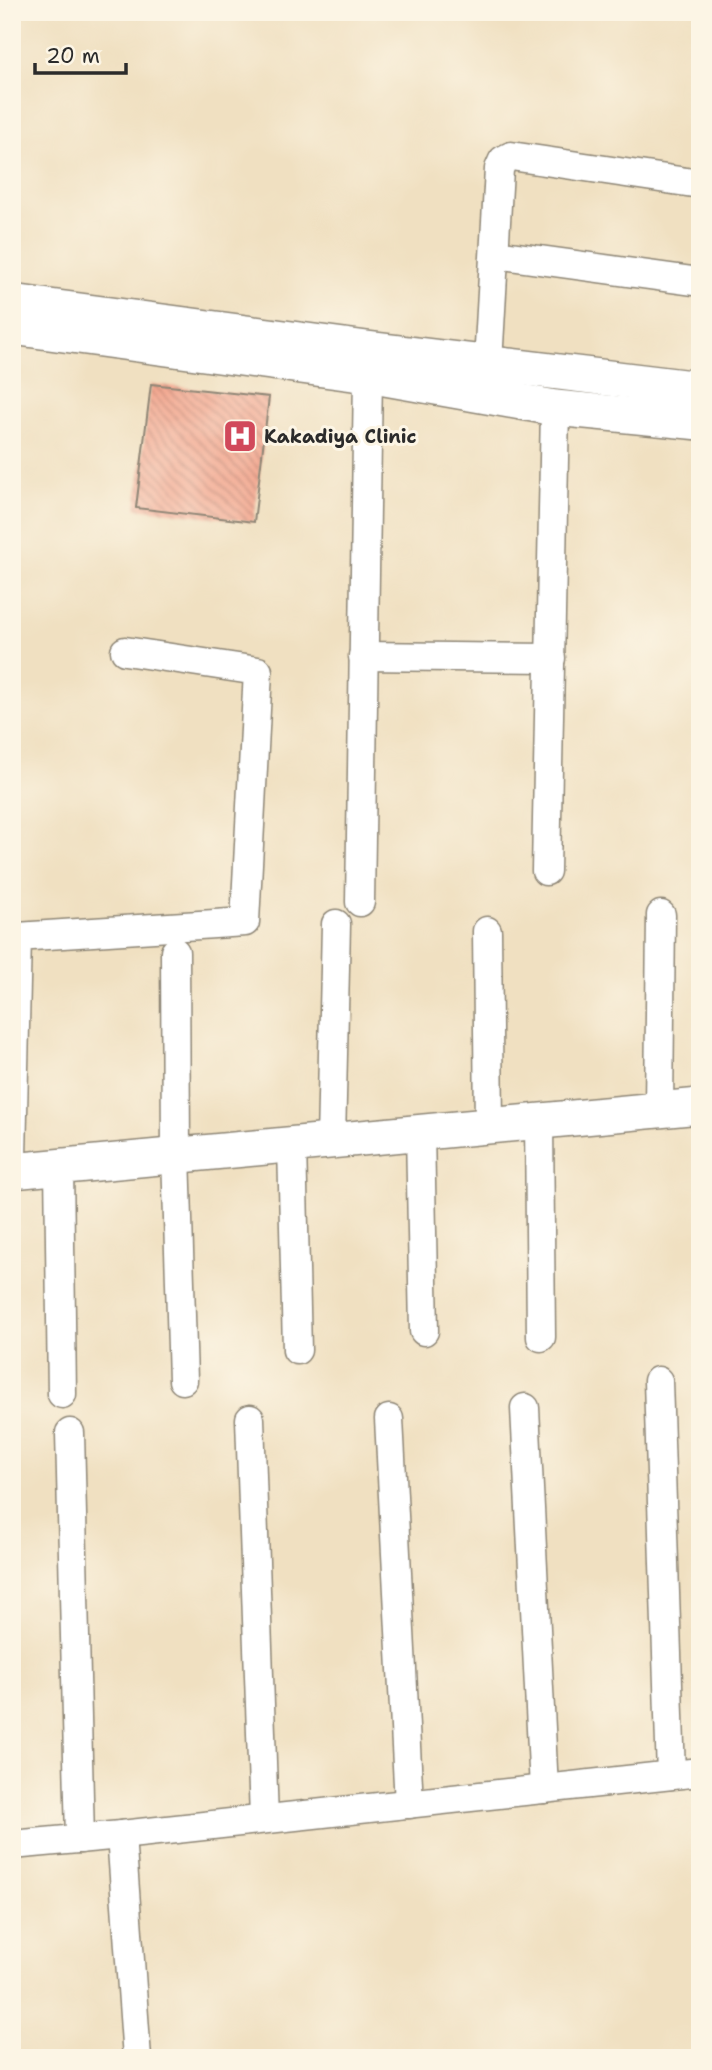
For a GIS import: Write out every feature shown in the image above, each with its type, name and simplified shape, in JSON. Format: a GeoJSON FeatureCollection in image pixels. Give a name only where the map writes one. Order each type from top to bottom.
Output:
{"type":"FeatureCollection","features":[{"type":"Feature","properties":{"kind":"street"},"geometry":{"type":"LineString","coordinates":[[488,363],[499,169],[503,160],[511,156],[700,184]]}},
{"type":"Feature","properties":{"kind":"street"},"geometry":{"type":"LineString","coordinates":[[495,254],[700,282]]}},
{"type":"Feature","properties":{"kind":"street"},"geometry":{"type":"LineString","coordinates":[[12,302],[700,389]]}},
{"type":"Feature","properties":{"kind":"street"},"geometry":{"type":"LineString","coordinates":[[12,327],[368,375],[555,408],[700,422]]}},
{"type":"Feature","properties":{"kind":"street"},"geometry":{"type":"LineString","coordinates":[[360,902],[368,375]]}},
{"type":"Feature","properties":{"kind":"street"},"geometry":{"type":"LineString","coordinates":[[547,871],[555,408]]}},
{"type":"Feature","properties":{"kind":"street"},"geometry":{"type":"LineString","coordinates":[[12,1157],[17,937],[245,922],[258,671],[125,650]]}},
{"type":"Feature","properties":{"kind":"street"},"geometry":{"type":"LineString","coordinates":[[363,656],[551,658]]}},
{"type":"Feature","properties":{"kind":"street"},"geometry":{"type":"LineString","coordinates":[[659,1110],[661,915]]}},
{"type":"Feature","properties":{"kind":"street"},"geometry":{"type":"LineString","coordinates":[[331,1141],[336,923]]}},
{"type":"Feature","properties":{"kind":"street"},"geometry":{"type":"LineString","coordinates":[[487,931],[489,1126]]}},
{"type":"Feature","properties":{"kind":"street"},"geometry":{"type":"LineString","coordinates":[[175,952],[176,1154],[183,1380]]}},
{"type":"Feature","properties":{"kind":"street"},"geometry":{"type":"LineString","coordinates":[[12,1171],[700,1106]]}},
{"type":"Feature","properties":{"kind":"street"},"geometry":{"type":"LineString","coordinates":[[539,1121],[541,1337]]}},
{"type":"Feature","properties":{"kind":"street"},"geometry":{"type":"LineString","coordinates":[[420,1132],[424,1331]]}},
{"type":"Feature","properties":{"kind":"street"},"geometry":{"type":"LineString","coordinates":[[292,1145],[297,1350]]}},
{"type":"Feature","properties":{"kind":"street"},"geometry":{"type":"LineString","coordinates":[[59,1167],[62,1394]]}},
{"type":"Feature","properties":{"kind":"street"},"geometry":{"type":"LineString","coordinates":[[658,1381],[671,1775]]}},
{"type":"Feature","properties":{"kind":"street"},"geometry":{"type":"LineString","coordinates":[[525,1408],[544,1789]]}},
{"type":"Feature","properties":{"kind":"street"},"geometry":{"type":"LineString","coordinates":[[250,1419],[264,1819]]}},
{"type":"Feature","properties":{"kind":"street"},"geometry":{"type":"LineString","coordinates":[[390,1419],[409,1804]]}},
{"type":"Feature","properties":{"kind":"street"},"geometry":{"type":"LineString","coordinates":[[70,1433],[80,1839]]}},
{"type":"Feature","properties":{"kind":"street"},"geometry":{"type":"LineString","coordinates":[[12,1844],[121,1835],[700,1772]]}},
{"type":"Feature","properties":{"kind":"street"},"geometry":{"type":"LineString","coordinates":[[121,1835],[137,2058]]}},
{"type":"Feature","properties":{"kind":"building"},"geometry":{"type":"Polygon","coordinates":[[[151,384],[269,397],[254,522],[136,508],[151,384]]]}},
{"type":"Feature","properties":{"kind":"place","name":"Kakadiya Clinic"},"geometry":{"type":"Point","coordinates":[240,436]}}]}
